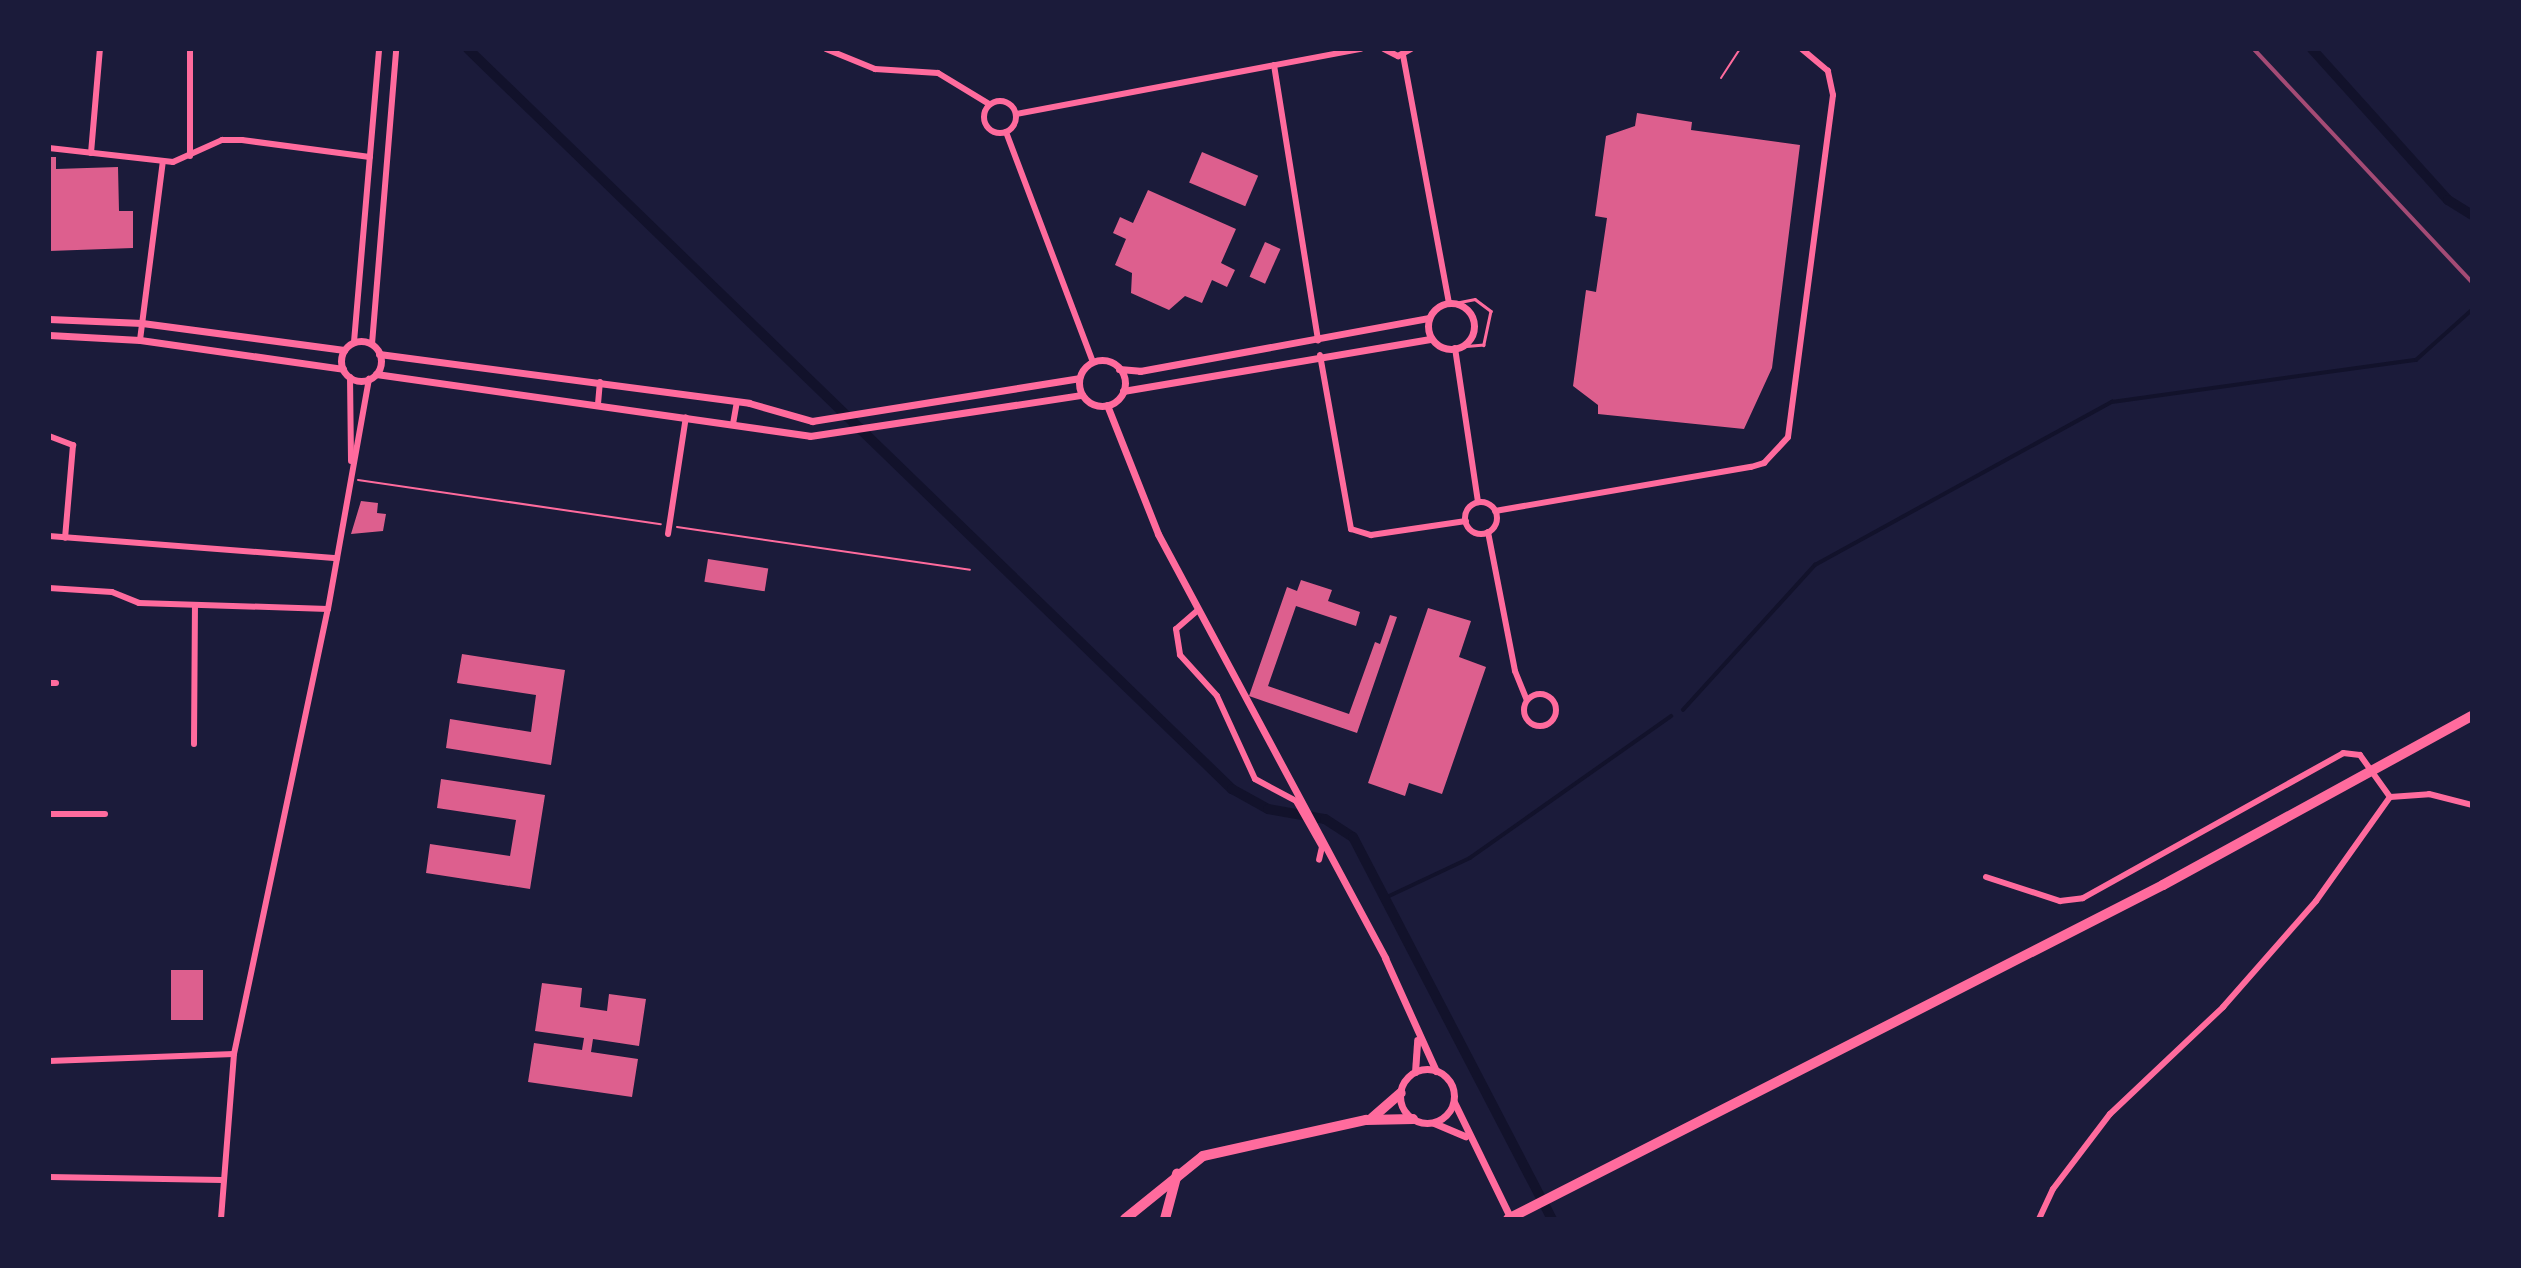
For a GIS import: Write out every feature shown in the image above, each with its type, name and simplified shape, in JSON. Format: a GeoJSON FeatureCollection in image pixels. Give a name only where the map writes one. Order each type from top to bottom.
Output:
{"type":"FeatureCollection","features":[{"type":"Feature","properties":{"kind":"highway"},"geometry":{"type":"LineString","coordinates":[[1510,1219],[2351,786],[2472,716]]}},
{"type":"Feature","properties":{"kind":"highway"},"geometry":{"type":"LineString","coordinates":[[1366,1120],[1401,1093]]}},
{"type":"Feature","properties":{"kind":"highway"},"geometry":{"type":"LineString","coordinates":[[1125,1219],[1179,1171],[1203,1156],[1366,1120],[1413,1119]]}},
{"type":"Feature","properties":{"kind":"highway"},"geometry":{"type":"LineString","coordinates":[[1165,1219],[1179,1171]]}},
{"type":"Feature","properties":{"kind":"street"},"geometry":{"type":"LineString","coordinates":[[91,153],[100,49]]}},
{"type":"Feature","properties":{"kind":"street"},"geometry":{"type":"LineString","coordinates":[[351,470],[349,377],[343,369],[344,351],[354,342],[379,49]]}},
{"type":"Feature","properties":{"kind":"street"},"geometry":{"type":"LineString","coordinates":[[396,49],[372,344],[379,354],[737,402],[801,420],[831,419],[1079,378],[1093,362]]}},
{"type":"Feature","properties":{"kind":"street"},"geometry":{"type":"LineString","coordinates":[[826,49],[876,69],[938,73],[989,104],[1008,102],[1016,114]]}},
{"type":"Feature","properties":{"kind":"street"},"geometry":{"type":"LineString","coordinates":[[1016,114],[1361,49]]}},
{"type":"Feature","properties":{"kind":"street"},"geometry":{"type":"LineString","coordinates":[[1384,49],[1403,55]]}},
{"type":"Feature","properties":{"kind":"street"},"geometry":{"type":"LineString","coordinates":[[1403,55],[1411,49]]}},
{"type":"Feature","properties":{"kind":"street"},"geometry":{"type":"LineString","coordinates":[[1478,502],[1495,510],[1751,467],[1764,463],[1788,437],[1833,95],[1828,71],[1802,49]]}},
{"type":"Feature","properties":{"kind":"street"},"geometry":{"type":"LineString","coordinates":[[189,53],[190,156]]}},
{"type":"Feature","properties":{"kind":"street"},"geometry":{"type":"LineString","coordinates":[[1320,355],[1351,529],[1371,535],[1466,521],[1478,502],[1458,347],[1474,323],[1452,303],[1403,55]]}},
{"type":"Feature","properties":{"kind":"street"},"geometry":{"type":"LineString","coordinates":[[1274,65],[1318,341]]}},
{"type":"Feature","properties":{"kind":"street"},"geometry":{"type":"LineString","coordinates":[[989,104],[986,125],[1006,132]]}},
{"type":"Feature","properties":{"kind":"street"},"geometry":{"type":"LineString","coordinates":[[1016,114],[1006,132],[1093,362]]}},
{"type":"Feature","properties":{"kind":"street"},"geometry":{"type":"LineString","coordinates":[[49,148],[163,162],[190,156],[222,140],[242,140],[370,157]]}},
{"type":"Feature","properties":{"kind":"street"},"geometry":{"type":"LineString","coordinates":[[140,340],[163,162]]}},
{"type":"Feature","properties":{"kind":"street"},"geometry":{"type":"LineString","coordinates":[[1093,362],[1140,371],[1318,341],[1429,318],[1452,303]]}},
{"type":"Feature","properties":{"kind":"street"},"geometry":{"type":"LineString","coordinates":[[1429,318],[1432,339]]}},
{"type":"Feature","properties":{"kind":"street"},"geometry":{"type":"LineString","coordinates":[[49,319],[142,323],[344,351]]}},
{"type":"Feature","properties":{"kind":"street"},"geometry":{"type":"LineString","coordinates":[[49,335],[140,340],[343,369]]}},
{"type":"Feature","properties":{"kind":"street"},"geometry":{"type":"LineString","coordinates":[[1107,405],[1123,391],[1320,355],[1432,339],[1458,347]]}},
{"type":"Feature","properties":{"kind":"street"},"geometry":{"type":"LineString","coordinates":[[354,342],[372,344]]}},
{"type":"Feature","properties":{"kind":"street"},"geometry":{"type":"LineString","coordinates":[[221,1219],[234,1055],[328,609],[351,470],[379,354]]}},
{"type":"Feature","properties":{"kind":"street"},"geometry":{"type":"LineString","coordinates":[[1119,369],[1123,391]]}},
{"type":"Feature","properties":{"kind":"street"},"geometry":{"type":"LineString","coordinates":[[349,377],[372,376],[597,404],[796,435],[843,431],[1082,395],[1107,405],[1158,534],[1385,958],[1417,1039],[1436,1071],[1451,1083],[1466,1136],[1510,1219]]}},
{"type":"Feature","properties":{"kind":"street"},"geometry":{"type":"LineString","coordinates":[[1079,378],[1082,395]]}},
{"type":"Feature","properties":{"kind":"street"},"geometry":{"type":"LineString","coordinates":[[597,404],[600,382]]}},
{"type":"Feature","properties":{"kind":"street"},"geometry":{"type":"LineString","coordinates":[[733,424],[737,402]]}},
{"type":"Feature","properties":{"kind":"street"},"geometry":{"type":"LineString","coordinates":[[669,530],[686,417]]}},
{"type":"Feature","properties":{"kind":"street"},"geometry":{"type":"LineString","coordinates":[[49,436],[73,445],[65,538]]}},
{"type":"Feature","properties":{"kind":"street"},"geometry":{"type":"LineString","coordinates":[[1495,510],[1488,532],[1517,679],[1527,700],[1530,723],[1545,725],[1553,719],[1551,699],[1536,694],[1527,700]]}},
{"type":"Feature","properties":{"kind":"street"},"geometry":{"type":"LineString","coordinates":[[1466,521],[1474,532],[1488,532]]}},
{"type":"Feature","properties":{"kind":"street"},"geometry":{"type":"LineString","coordinates":[[49,536],[337,558]]}},
{"type":"Feature","properties":{"kind":"street"},"geometry":{"type":"LineString","coordinates":[[49,588],[195,605],[328,609]]}},
{"type":"Feature","properties":{"kind":"street"},"geometry":{"type":"LineString","coordinates":[[194,744],[195,605]]}},
{"type":"Feature","properties":{"kind":"street"},"geometry":{"type":"LineString","coordinates":[[1198,610],[1176,629],[1180,655],[1217,696],[1255,779],[1296,801],[1322,847],[1320,860]]}},
{"type":"Feature","properties":{"kind":"street"},"geometry":{"type":"LineString","coordinates":[[1986,877],[2060,901],[2083,898],[2343,753],[2360,755],[2390,797]]}},
{"type":"Feature","properties":{"kind":"street"},"geometry":{"type":"LineString","coordinates":[[2390,797],[2429,794],[2472,805]]}},
{"type":"Feature","properties":{"kind":"street"},"geometry":{"type":"LineString","coordinates":[[2039,1219],[2053,1189],[2110,1114],[2223,1007],[2316,901],[2390,797]]}},
{"type":"Feature","properties":{"kind":"street"},"geometry":{"type":"LineString","coordinates":[[49,814],[105,814]]}},
{"type":"Feature","properties":{"kind":"street"},"geometry":{"type":"LineString","coordinates":[[1417,1039],[1415,1072],[1401,1093],[1413,1119],[1466,1136]]}},
{"type":"Feature","properties":{"kind":"street"},"geometry":{"type":"LineString","coordinates":[[49,1061],[234,1055]]}},
{"type":"Feature","properties":{"kind":"street"},"geometry":{"type":"LineString","coordinates":[[1415,1072],[1436,1071]]}},
{"type":"Feature","properties":{"kind":"street"},"geometry":{"type":"LineString","coordinates":[[1432,1123],[1454,1101]]}},
{"type":"Feature","properties":{"kind":"street"},"geometry":{"type":"LineString","coordinates":[[49,1177],[222,1180]]}},
{"type":"Feature","properties":{"kind":"lane"},"geometry":{"type":"LineString","coordinates":[[1452,303],[1475,299],[1491,311],[1484,345],[1458,347]]}},
{"type":"Feature","properties":{"kind":"path"},"geometry":{"type":"LineString","coordinates":[[1721,78],[1740,49]]}},
{"type":"Feature","properties":{"kind":"path"},"geometry":{"type":"LineString","coordinates":[[350,478],[669,530],[970,570]]}},
{"type":"Feature","properties":{"kind":"building"},"geometry":{"type":"Polygon","coordinates":[[[1637,113],[1692,122],[1691,130],[1800,145],[1772,368],[1744,429],[1598,414],[1598,405],[1573,386],[1586,290],[1596,292],[1607,218],[1595,216],[1606,136],[1635,126],[1637,113]]]}},
{"type":"Feature","properties":{"kind":"building"},"geometry":{"type":"Polygon","coordinates":[[[1202,152],[1258,176],[1245,206],[1189,182],[1202,152]]]}},
{"type":"Feature","properties":{"kind":"building"},"geometry":{"type":"Polygon","coordinates":[[[49,157],[56,157],[56,169],[118,167],[119,211],[133,211],[133,248],[49,251],[49,157]]]}},
{"type":"Feature","properties":{"kind":"building"},"geometry":{"type":"Polygon","coordinates":[[[1148,190],[1236,229],[1221,263],[1235,270],[1227,287],[1212,280],[1202,303],[1185,296],[1169,310],[1131,293],[1132,273],[1115,265],[1126,239],[1113,233],[1120,217],[1133,223],[1148,190]]]}},
{"type":"Feature","properties":{"kind":"building"},"geometry":{"type":"Polygon","coordinates":[[[1265,242],[1281,249],[1265,284],[1250,277],[1265,242]]]}},
{"type":"Feature","properties":{"kind":"building"},"geometry":{"type":"Polygon","coordinates":[[[361,501],[378,503],[377,513],[386,514],[383,531],[351,534],[361,501]]]}},
{"type":"Feature","properties":{"kind":"building"},"geometry":{"type":"Polygon","coordinates":[[[708,559],[768,569],[765,591],[704,582],[708,559]]]}},
{"type":"Feature","properties":{"kind":"building"},"geometry":{"type":"Polygon","coordinates":[[[1301,580],[1332,590],[1328,601],[1360,612],[1356,626],[1296,606],[1268,686],[1349,714],[1375,642],[1380,644],[1390,615],[1397,617],[1357,733],[1249,696],[1287,587],[1297,591],[1301,580]]]}},
{"type":"Feature","properties":{"kind":"building"},"geometry":{"type":"Polygon","coordinates":[[[1428,608],[1471,621],[1459,657],[1486,667],[1442,794],[1409,783],[1405,796],[1368,783],[1428,608]]]}},
{"type":"Feature","properties":{"kind":"building"},"geometry":{"type":"Polygon","coordinates":[[[462,654],[565,670],[551,765],[446,748],[450,719],[531,732],[536,695],[457,683],[462,654]]]}},
{"type":"Feature","properties":{"kind":"building"},"geometry":{"type":"Polygon","coordinates":[[[441,779],[545,795],[530,889],[426,873],[430,844],[510,856],[516,820],[437,808],[441,779]]]}},
{"type":"Feature","properties":{"kind":"building"},"geometry":{"type":"Polygon","coordinates":[[[171,970],[203,970],[203,1020],[171,1020],[171,970]]]}},
{"type":"Feature","properties":{"kind":"building"},"geometry":{"type":"Polygon","coordinates":[[[542,983],[582,988],[580,1007],[607,1011],[609,994],[646,999],[639,1046],[593,1039],[591,1052],[638,1059],[632,1097],[528,1082],[534,1043],[582,1050],[584,1038],[535,1031],[542,983]]]}},
{"type":"Feature","properties":{"kind":"waterway"},"geometry":{"type":"LineString","coordinates":[[468,49],[1232,789],[1268,809],[1325,819],[1353,837],[1552,1219]]}},
{"type":"Feature","properties":{"kind":"waterway"},"geometry":{"type":"LineString","coordinates":[[2312,49],[2448,200],[2472,215]]}},
{"type":"Feature","properties":{"kind":"waterway"},"geometry":{"type":"LineString","coordinates":[[1683,710],[1815,565],[2112,402],[2416,360],[2472,310]]}},
{"type":"Feature","properties":{"kind":"waterway"},"geometry":{"type":"LineString","coordinates":[[1385,898],[1470,858],[1671,716]]}},
{"type":"Feature","properties":{"kind":"railway"},"geometry":{"type":"LineString","coordinates":[[2254,49],[2472,282]]}}]}
